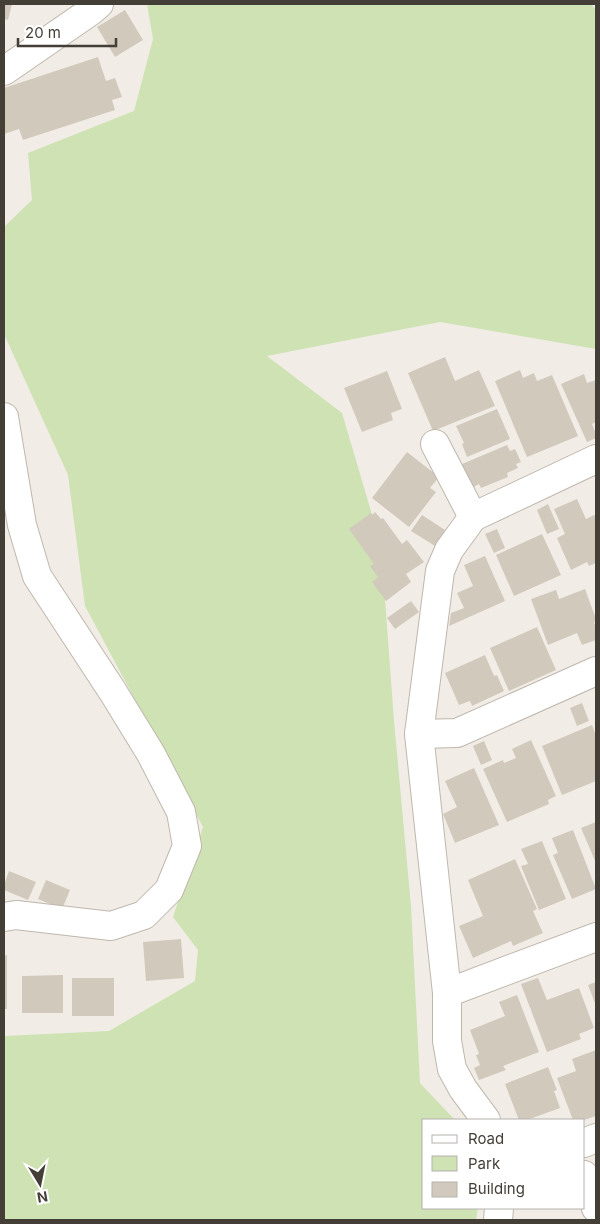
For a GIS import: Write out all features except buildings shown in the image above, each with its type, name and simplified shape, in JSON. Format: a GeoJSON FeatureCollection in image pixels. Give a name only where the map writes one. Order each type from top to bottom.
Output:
{"type":"FeatureCollection","features":[{"type":"Feature","properties":{"kind":"street"},"geometry":{"type":"LineString","coordinates":[[4,71],[99,4]]}},
{"type":"Feature","properties":{"kind":"street"},"geometry":{"type":"LineString","coordinates":[[4,417],[22,525],[36,576],[113,692],[151,754],[181,812],[187,846],[170,890],[144,915],[110,926],[16,915],[4,917]]}},
{"type":"Feature","properties":{"kind":"street"},"geometry":{"type":"LineString","coordinates":[[435,444],[473,518]]}},
{"type":"Feature","properties":{"kind":"street"},"geometry":{"type":"LineString","coordinates":[[485,1119],[463,1089],[452,1069],[447,1041],[447,992],[419,734],[440,571],[449,550],[473,518],[596,459]]}},
{"type":"Feature","properties":{"kind":"street"},"geometry":{"type":"LineString","coordinates":[[419,734],[457,733],[596,671]]}},
{"type":"Feature","properties":{"kind":"street"},"geometry":{"type":"LineString","coordinates":[[447,992],[596,937]]}},
{"type":"Feature","properties":{"kind":"street"},"geometry":{"type":"LineString","coordinates":[[585,1178],[596,1208]]}},
{"type":"Feature","properties":{"kind":"green space"},"geometry":{"type":"Polygon","coordinates":[[[147,4],[591,4],[596,10],[596,349],[440,322],[267,356],[342,413],[381,545],[394,721],[411,906],[420,1083],[454,1119],[422,1119],[422,1209],[478,1209],[476,1220],[4,1220],[4,1036],[109,1031],[195,981],[198,950],[173,917],[203,827],[85,606],[68,475],[4,334],[4,227],[32,200],[28,153],[134,111],[153,39],[147,4]]]}}]}
